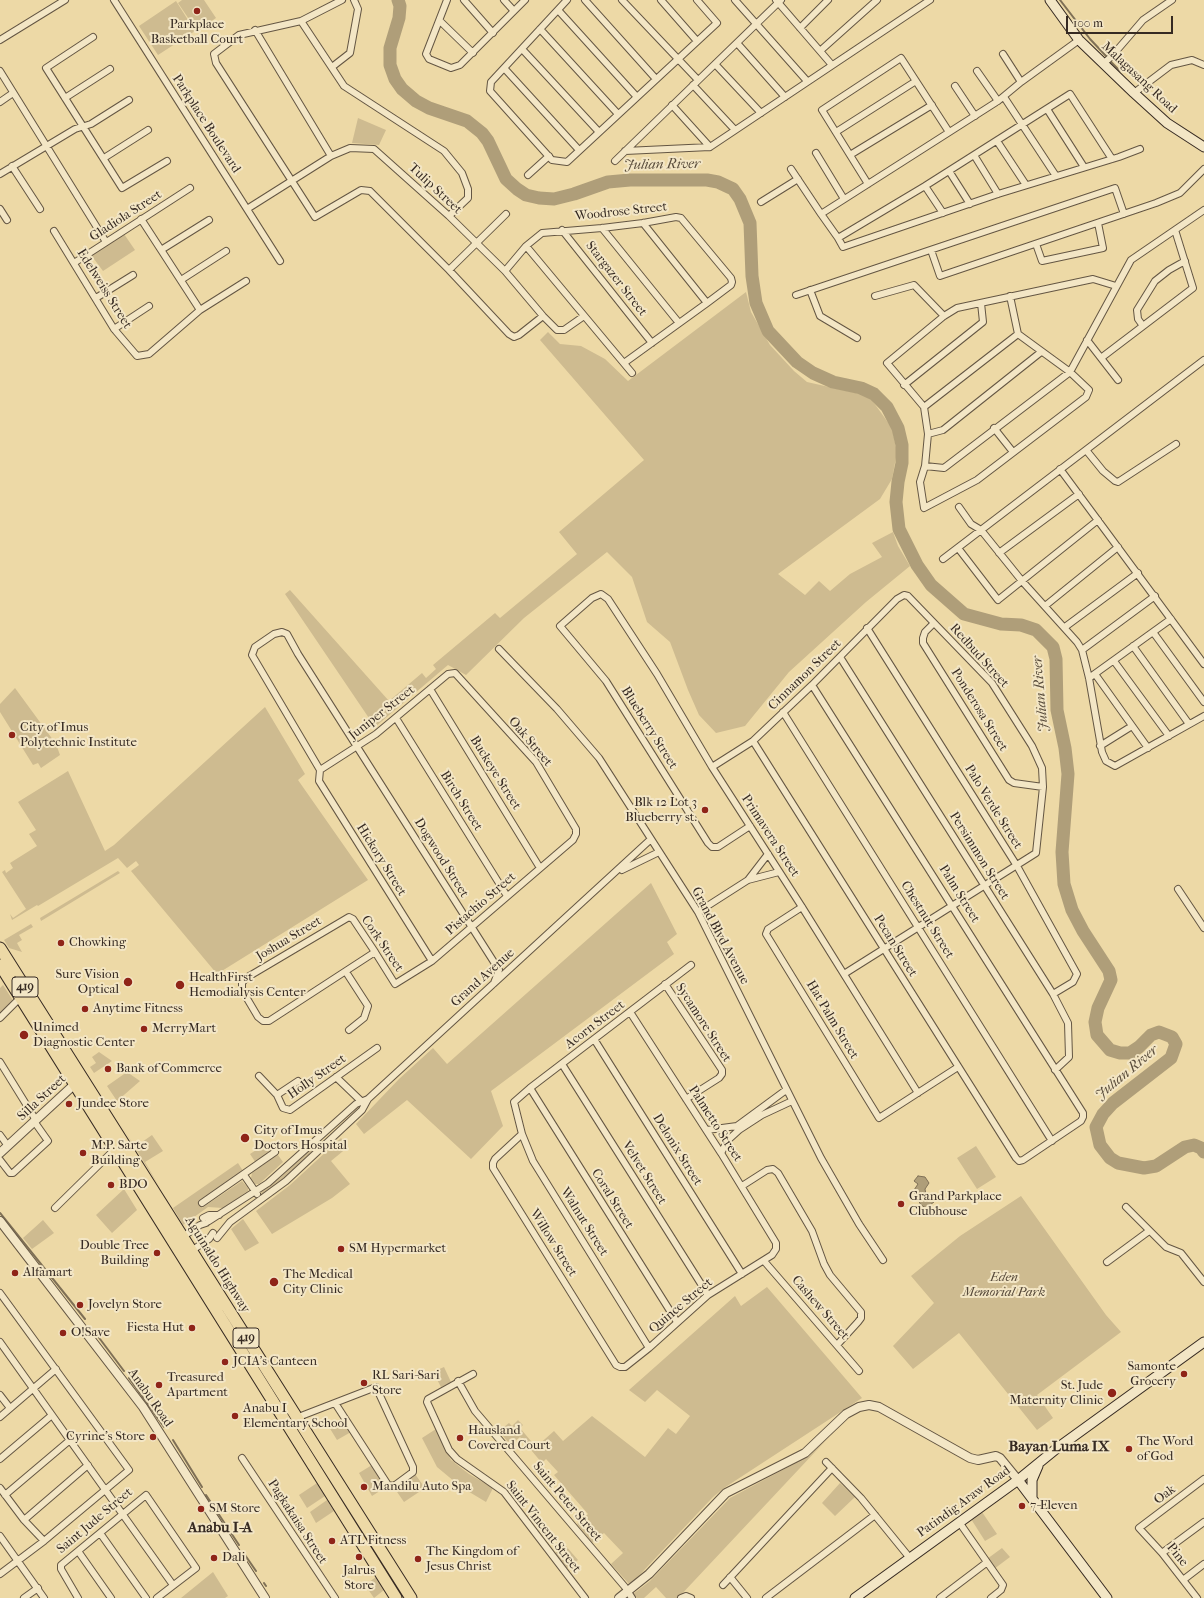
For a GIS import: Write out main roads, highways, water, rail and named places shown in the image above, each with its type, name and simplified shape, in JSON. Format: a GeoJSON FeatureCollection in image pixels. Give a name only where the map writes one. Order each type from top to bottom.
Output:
{"type":"FeatureCollection","features":[{"type":"Feature","properties":{"kind":"highway","name":"Aguinaldo Highway"},"geometry":{"type":"LineString","coordinates":[[0,948],[78,1081],[115,1149],[396,1598]]}},
{"type":"Feature","properties":{"kind":"highway","name":"Aguinaldo Highway"},"geometry":{"type":"LineString","coordinates":[[0,965],[20,998],[183,1237],[411,1598]]}},
{"type":"Feature","properties":{"kind":"main road","name":"Malagasang Road"},"geometry":{"type":"LineString","coordinates":[[1050,0],[1079,40],[1103,64],[1167,123],[1204,147]]}},
{"type":"Feature","properties":{"kind":"main road","name":"Patindig Araw Road"},"geometry":{"type":"LineString","coordinates":[[855,1598],[909,1557],[1018,1480],[1204,1342]]}},
{"type":"Feature","properties":{"kind":"main road"},"geometry":{"type":"LineString","coordinates":[[1032,1499],[1032,1480],[1039,1463]]}},
{"type":"Feature","properties":{"kind":"main road"},"geometry":{"type":"LineString","coordinates":[[1018,1480],[1107,1598]]}},
{"type":"Feature","properties":{"kind":"waterway","name":"Julian River"},"geometry":{"type":"LineString","coordinates":[[398,0],[400,6],[399,18],[390,48],[390,65],[395,79],[402,89],[416,101],[429,108],[467,121],[482,133],[488,141],[506,179],[517,189],[526,195],[554,199],[574,194],[608,182],[630,180],[707,180],[718,182],[733,189],[740,199],[750,223],[752,276],[756,303],[768,331],[797,362],[813,373],[833,382],[861,388],[874,394],[887,407],[898,428],[902,445],[902,463],[896,502],[899,529],[917,565],[931,585],[964,614],[1001,624],[1021,625],[1036,630],[1053,647],[1056,659],[1057,710],[1065,748],[1068,774],[1062,852],[1064,884],[1072,910],[1083,931],[1109,971],[1111,980],[1098,1008],[1095,1022],[1097,1035],[1110,1050],[1120,1053],[1130,1053],[1139,1047],[1151,1035],[1159,1032],[1172,1037],[1176,1044],[1171,1058],[1113,1103],[1103,1114],[1096,1127],[1100,1145],[1110,1158],[1118,1163],[1144,1168],[1156,1166],[1185,1147],[1194,1145],[1201,1148],[1204,1152]]}},
{"type":"Feature","properties":{"kind":"waterway"},"geometry":{"type":"LineString","coordinates":[[1060,0],[1090,39],[1106,56]]}},
{"type":"Feature","properties":{"kind":"waterway"},"geometry":{"type":"LineString","coordinates":[[1111,62],[1120,71]]}},
{"type":"Feature","properties":{"kind":"waterway"},"geometry":{"type":"LineString","coordinates":[[0,1213],[85,1319]]}},
{"type":"Feature","properties":{"kind":"waterway"},"geometry":{"type":"LineString","coordinates":[[94,1331],[124,1371]]}},
{"type":"Feature","properties":{"kind":"waterway"},"geometry":{"type":"LineString","coordinates":[[129,1378],[164,1427]]}},
{"type":"Feature","properties":{"kind":"waterway"},"geometry":{"type":"LineString","coordinates":[[173,1440],[202,1487]]}},
{"type":"Feature","properties":{"kind":"waterway"},"geometry":{"type":"LineString","coordinates":[[206,1495],[239,1545]]}},
{"type":"Feature","properties":{"kind":"waterway"},"geometry":{"type":"LineString","coordinates":[[245,1555],[256,1571]]}},
{"type":"Feature","properties":{"kind":"place","name":"Parkplace Basketball Court"},"geometry":{"type":"Point","coordinates":[197,11]}},
{"type":"Feature","properties":{"kind":"place","name":"City of Imus Polytechnic Institute"},"geometry":{"type":"Point","coordinates":[12,735]}},
{"type":"Feature","properties":{"kind":"place","name":"Blk 12 Lot 3 Blueberry st."},"geometry":{"type":"Point","coordinates":[705,810]}},
{"type":"Feature","properties":{"kind":"place","name":"Chowking"},"geometry":{"type":"Point","coordinates":[61,943]}},
{"type":"Feature","properties":{"kind":"place","name":"Sure Vision Optical"},"geometry":{"type":"Point","coordinates":[128,982]}},
{"type":"Feature","properties":{"kind":"place","name":"HealthFirst Hemodialysis Center"},"geometry":{"type":"Point","coordinates":[180,985]}},
{"type":"Feature","properties":{"kind":"place","name":"Anytime Fitness"},"geometry":{"type":"Point","coordinates":[85,1009]}},
{"type":"Feature","properties":{"kind":"place","name":"MerryMart"},"geometry":{"type":"Point","coordinates":[144,1029]}},
{"type":"Feature","properties":{"kind":"place","name":"Unimed Diagnostic Center"},"geometry":{"type":"Point","coordinates":[24,1035]}},
{"type":"Feature","properties":{"kind":"place","name":"Bank of Commerce"},"geometry":{"type":"Point","coordinates":[108,1069]}},
{"type":"Feature","properties":{"kind":"place","name":"Jundee Store"},"geometry":{"type":"Point","coordinates":[69,1104]}},
{"type":"Feature","properties":{"kind":"place","name":"City of Imus Doctors Hospital"},"geometry":{"type":"Point","coordinates":[245,1138]}},
{"type":"Feature","properties":{"kind":"place","name":"M.P. Sarte Building"},"geometry":{"type":"Point","coordinates":[83,1153]}},
{"type":"Feature","properties":{"kind":"place","name":"BDO"},"geometry":{"type":"Point","coordinates":[111,1185]}},
{"type":"Feature","properties":{"kind":"place","name":"Grand Parkplace Clubhouse"},"geometry":{"type":"Point","coordinates":[901,1204]}},
{"type":"Feature","properties":{"kind":"place","name":"SM Hypermarket"},"geometry":{"type":"Point","coordinates":[341,1249]}},
{"type":"Feature","properties":{"kind":"place","name":"Double Tree Building"},"geometry":{"type":"Point","coordinates":[157,1253]}},
{"type":"Feature","properties":{"kind":"place","name":"Alfamart"},"geometry":{"type":"Point","coordinates":[15,1273]}},
{"type":"Feature","properties":{"kind":"place","name":"The Medical City Clinic"},"geometry":{"type":"Point","coordinates":[274,1282]}},
{"type":"Feature","properties":{"kind":"place","name":"Jovelyn Store"},"geometry":{"type":"Point","coordinates":[80,1305]}},
{"type":"Feature","properties":{"kind":"place","name":"Fiesta Hut"},"geometry":{"type":"Point","coordinates":[192,1328]}},
{"type":"Feature","properties":{"kind":"place","name":"O!Save"},"geometry":{"type":"Point","coordinates":[63,1333]}},
{"type":"Feature","properties":{"kind":"place","name":"JCIA's Canteen"},"geometry":{"type":"Point","coordinates":[225,1362]}},
{"type":"Feature","properties":{"kind":"place","name":"Samonte Grocery"},"geometry":{"type":"Point","coordinates":[1184,1374]}},
{"type":"Feature","properties":{"kind":"place","name":"RL Sari-Sari Store"},"geometry":{"type":"Point","coordinates":[364,1383]}},
{"type":"Feature","properties":{"kind":"place","name":"Treasured Apartment"},"geometry":{"type":"Point","coordinates":[159,1385]}},
{"type":"Feature","properties":{"kind":"place","name":"St. Jude Maternity Clinic"},"geometry":{"type":"Point","coordinates":[1112,1393]}},
{"type":"Feature","properties":{"kind":"place","name":"Anabu I Elementary School"},"geometry":{"type":"Point","coordinates":[235,1416]}},
{"type":"Feature","properties":{"kind":"place","name":"Cyrine's Store"},"geometry":{"type":"Point","coordinates":[153,1437]}},
{"type":"Feature","properties":{"kind":"place","name":"Hausland Covered Court"},"geometry":{"type":"Point","coordinates":[460,1438]}},
{"type":"Feature","properties":{"kind":"place","name":"The Word of God"},"geometry":{"type":"Point","coordinates":[1129,1449]}},
{"type":"Feature","properties":{"kind":"place","name":"Mandilu Auto Spa"},"geometry":{"type":"Point","coordinates":[364,1487]}},
{"type":"Feature","properties":{"kind":"place","name":"7-Eleven"},"geometry":{"type":"Point","coordinates":[1022,1506]}},
{"type":"Feature","properties":{"kind":"place","name":"SM Store"},"geometry":{"type":"Point","coordinates":[201,1509]}},
{"type":"Feature","properties":{"kind":"place","name":"ATL Fitness"},"geometry":{"type":"Point","coordinates":[332,1541]}},
{"type":"Feature","properties":{"kind":"place","name":"Jalrus Store"},"geometry":{"type":"Point","coordinates":[359,1557]}},
{"type":"Feature","properties":{"kind":"place","name":"Dali"},"geometry":{"type":"Point","coordinates":[214,1558]}},
{"type":"Feature","properties":{"kind":"place","name":"The Kingdom of Jesus Christ"},"geometry":{"type":"Point","coordinates":[418,1559]}},
{"type":"Feature","properties":{"kind":"district","name":"Bayan Luma IX"},"geometry":{"type":"Point","coordinates":[1059,1447]}},
{"type":"Feature","properties":{"kind":"district","name":"Anabu I-A"},"geometry":{"type":"Point","coordinates":[220,1528]}},
{"type":"Feature","properties":{"kind":"park label","name":"Eden Memorial Park"},"geometry":{"type":"Point","coordinates":[1004,1286]}}]}
